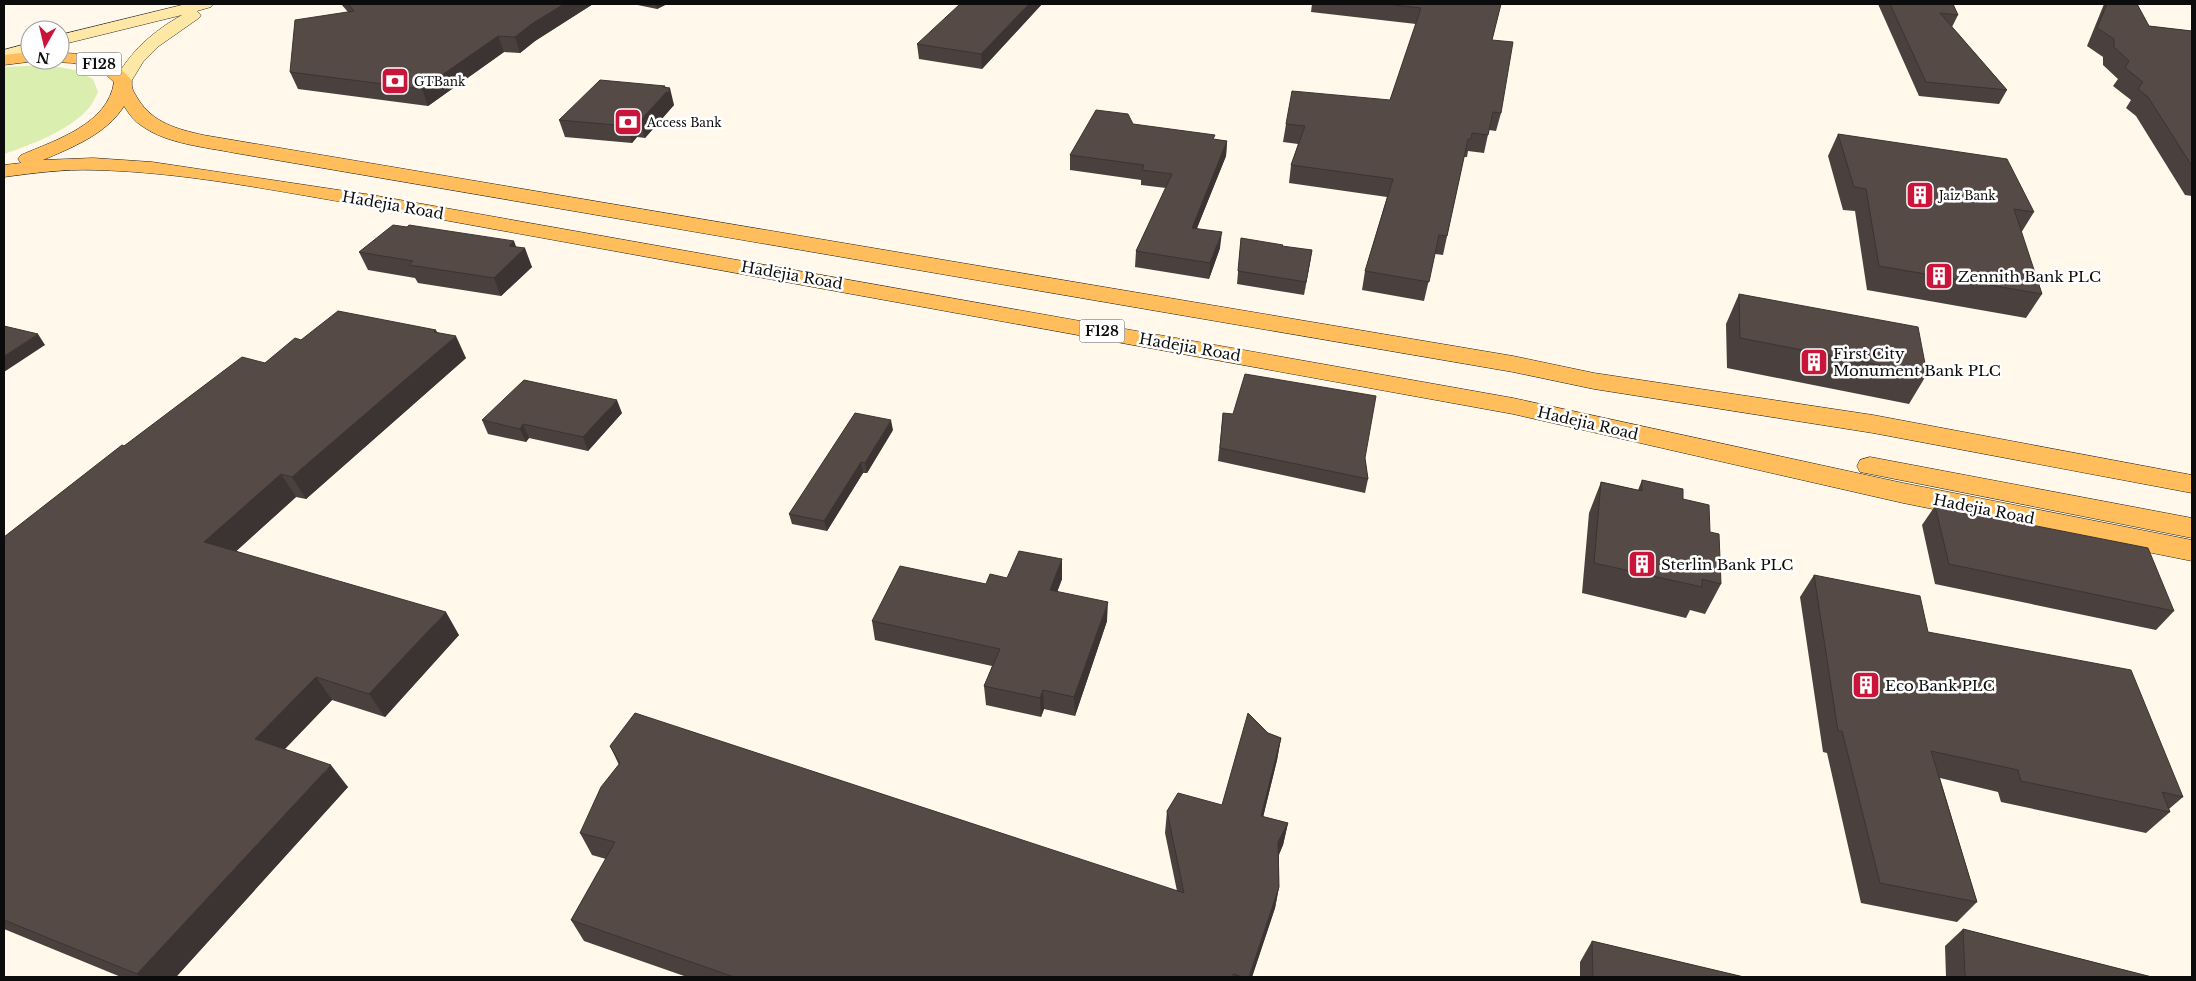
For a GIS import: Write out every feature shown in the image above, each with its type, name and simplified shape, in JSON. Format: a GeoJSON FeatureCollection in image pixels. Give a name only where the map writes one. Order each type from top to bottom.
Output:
{"type":"FeatureCollection","features":[{"type":"Feature","properties":{"kind":"main road"},"geometry":{"type":"LineString","coordinates":[[70,38],[205,4]]}},
{"type":"Feature","properties":{"kind":"main road"},"geometry":{"type":"LineString","coordinates":[[4,169],[60,145],[93,127],[115,108],[132,62],[157,38],[215,4]]}},
{"type":"Feature","properties":{"kind":"main road"},"geometry":{"type":"LineString","coordinates":[[4,55],[20,51]]}},
{"type":"Feature","properties":{"kind":"main road"},"geometry":{"type":"LineString","coordinates":[[4,60],[20,58]]}},
{"type":"Feature","properties":{"kind":"main road","name":"F128"},"geometry":{"type":"LineString","coordinates":[[70,58],[107,66],[124,86]]}},
{"type":"Feature","properties":{"kind":"main road","name":"Hadejia Road"},"geometry":{"type":"LineString","coordinates":[[124,86],[136,110],[150,124],[184,135],[235,147],[1513,364],[1594,381],[1873,424],[2192,484]]}},
{"type":"Feature","properties":{"kind":"main road","name":"Hadejia Road"},"geometry":{"type":"LineString","coordinates":[[4,169],[74,163],[130,164],[212,175],[372,201],[1504,404],[1904,493],[2192,551]]}},
{"type":"Feature","properties":{"kind":"main road"},"geometry":{"type":"LineString","coordinates":[[1594,381],[1794,439],[2192,528]]}},
{"type":"Feature","properties":{"kind":"main road"},"geometry":{"type":"LineString","coordinates":[[1612,428],[1794,439],[1982,463],[2192,501]]}},
{"type":"Feature","properties":{"kind":"green space"},"geometry":{"type":"Polygon","coordinates":[[[20,66],[20,70],[75,70],[93,79],[98,92],[89,108],[70,124],[37,142],[4,154],[4,67],[20,66]]]}},
{"type":"Feature","properties":{"kind":"building"},"geometry":{"type":"Polygon","coordinates":[[[348,4],[564,4],[530,25],[515,37],[498,36],[422,89],[290,72],[295,20],[354,11],[348,4]]]}},
{"type":"Feature","properties":{"kind":"building"},"geometry":{"type":"Polygon","coordinates":[[[960,4],[1029,4],[981,54],[917,44],[960,4]]]}},
{"type":"Feature","properties":{"kind":"building"},"geometry":{"type":"Polygon","coordinates":[[[1386,4],[1501,4],[1492,40],[1513,42],[1501,113],[1493,112],[1488,135],[1472,133],[1471,139],[1468,139],[1447,236],[1439,235],[1429,282],[1365,271],[1393,179],[1291,165],[1305,126],[1286,124],[1292,91],[1390,100],[1421,8],[1386,4]]]}},
{"type":"Feature","properties":{"kind":"building"},"geometry":{"type":"Polygon","coordinates":[[[1890,4],[1953,4],[1958,15],[1940,13],[2007,90],[1926,82],[1890,4]]]}},
{"type":"Feature","properties":{"kind":"building"},"geometry":{"type":"Polygon","coordinates":[[[2107,4],[2137,4],[2149,26],[2192,31],[2192,166],[2148,97],[2138,89],[2143,82],[2125,68],[2129,61],[2114,47],[2114,39],[2097,28],[2107,4]]]}},
{"type":"Feature","properties":{"kind":"building"},"geometry":{"type":"Polygon","coordinates":[[[600,80],[670,88],[640,121],[632,120],[627,126],[559,120],[600,80]]]}},
{"type":"Feature","properties":{"kind":"building"},"geometry":{"type":"Polygon","coordinates":[[[1096,110],[1128,114],[1133,124],[1215,135],[1213,139],[1227,141],[1192,228],[1222,232],[1210,263],[1136,251],[1172,174],[1142,170],[1144,165],[1070,155],[1096,110]]]}},
{"type":"Feature","properties":{"kind":"building"},"geometry":{"type":"Polygon","coordinates":[[[1838,134],[2007,159],[2034,212],[2014,209],[2042,294],[1879,266],[1866,189],[1854,187],[1838,134]]]}},
{"type":"Feature","properties":{"kind":"building"},"geometry":{"type":"Polygon","coordinates":[[[393,225],[407,227],[409,225],[514,241],[509,246],[525,248],[494,278],[409,265],[413,261],[359,252],[393,225]]]}},
{"type":"Feature","properties":{"kind":"building"},"geometry":{"type":"Polygon","coordinates":[[[1241,238],[1312,250],[1306,282],[1238,271],[1241,238]]]}},
{"type":"Feature","properties":{"kind":"building"},"geometry":{"type":"Polygon","coordinates":[[[1739,294],[1918,327],[1927,374],[1740,338],[1739,294]]]}},
{"type":"Feature","properties":{"kind":"building"},"geometry":{"type":"Polygon","coordinates":[[[338,311],[436,330],[434,332],[456,336],[292,477],[281,474],[204,542],[446,612],[369,694],[316,677],[255,739],[331,765],[137,974],[4,920],[4,537],[122,445],[124,446],[242,357],[265,363],[295,338],[301,340],[338,311]]]}},
{"type":"Feature","properties":{"kind":"building"},"geometry":{"type":"Polygon","coordinates":[[[4,326],[38,334],[4,356],[4,326]]]}},
{"type":"Feature","properties":{"kind":"building"},"geometry":{"type":"Polygon","coordinates":[[[1245,374],[1376,396],[1365,458],[1368,479],[1220,448],[1223,413],[1233,414],[1245,374]]]}},
{"type":"Feature","properties":{"kind":"building"},"geometry":{"type":"Polygon","coordinates":[[[524,380],[617,400],[583,437],[523,424],[520,429],[482,420],[524,380]]]}},
{"type":"Feature","properties":{"kind":"building"},"geometry":{"type":"Polygon","coordinates":[[[855,413],[891,420],[865,463],[861,462],[824,521],[789,514],[855,413]]]}},
{"type":"Feature","properties":{"kind":"building"},"geometry":{"type":"Polygon","coordinates":[[[1642,480],[1683,489],[1683,499],[1709,505],[1710,532],[1719,534],[1721,584],[1702,579],[1702,587],[1594,563],[1601,482],[1642,491],[1642,480]]]}},
{"type":"Feature","properties":{"kind":"building"},"geometry":{"type":"Polygon","coordinates":[[[1935,506],[2148,548],[2174,611],[1949,564],[1935,506]]]}},
{"type":"Feature","properties":{"kind":"building"},"geometry":{"type":"Polygon","coordinates":[[[1019,551],[1062,559],[1050,590],[1108,602],[1074,697],[1043,690],[1040,698],[984,686],[1000,649],[872,621],[900,566],[986,584],[990,574],[1007,578],[1019,551]]]}},
{"type":"Feature","properties":{"kind":"building"},"geometry":{"type":"Polygon","coordinates":[[[1814,575],[1920,596],[1928,632],[2131,670],[2183,797],[2162,792],[2170,812],[2021,781],[2018,770],[1931,751],[1977,902],[1880,883],[1842,731],[1838,731],[1814,575]]]}},
{"type":"Feature","properties":{"kind":"building"},"geometry":{"type":"Polygon","coordinates":[[[635,713],[1184,893],[1167,811],[1178,793],[1222,805],[1248,713],[1268,733],[1281,738],[1261,816],[1288,823],[1278,842],[1279,887],[1249,977],[1234,974],[1232,977],[734,977],[571,920],[615,842],[580,833],[601,787],[620,763],[610,746],[635,713]]]}},
{"type":"Feature","properties":{"kind":"building"},"geometry":{"type":"Polygon","coordinates":[[[1963,929],[2152,977],[1966,977],[1963,929]]]}},
{"type":"Feature","properties":{"kind":"building"},"geometry":{"type":"Polygon","coordinates":[[[1592,941],[1744,977],[1593,977],[1592,941]]]}},
{"type":"Feature","properties":{"kind":"place","name":"GTBank"},"geometry":{"type":"Point","coordinates":[395,81]}},
{"type":"Feature","properties":{"kind":"place","name":"Access Bank"},"geometry":{"type":"Point","coordinates":[628,122]}},
{"type":"Feature","properties":{"kind":"place","name":"Jaiz Bank"},"geometry":{"type":"Point","coordinates":[1920,195]}},
{"type":"Feature","properties":{"kind":"place","name":"Zennith Bank PLC"},"geometry":{"type":"Point","coordinates":[1939,276]}},
{"type":"Feature","properties":{"kind":"place","name":"First City Monument Bank PLC"},"geometry":{"type":"Point","coordinates":[1814,362]}},
{"type":"Feature","properties":{"kind":"place","name":"Sterlin Bank PLC"},"geometry":{"type":"Point","coordinates":[1642,564]}},
{"type":"Feature","properties":{"kind":"place","name":"Eco Bank PLC"},"geometry":{"type":"Point","coordinates":[1866,685]}}]}
